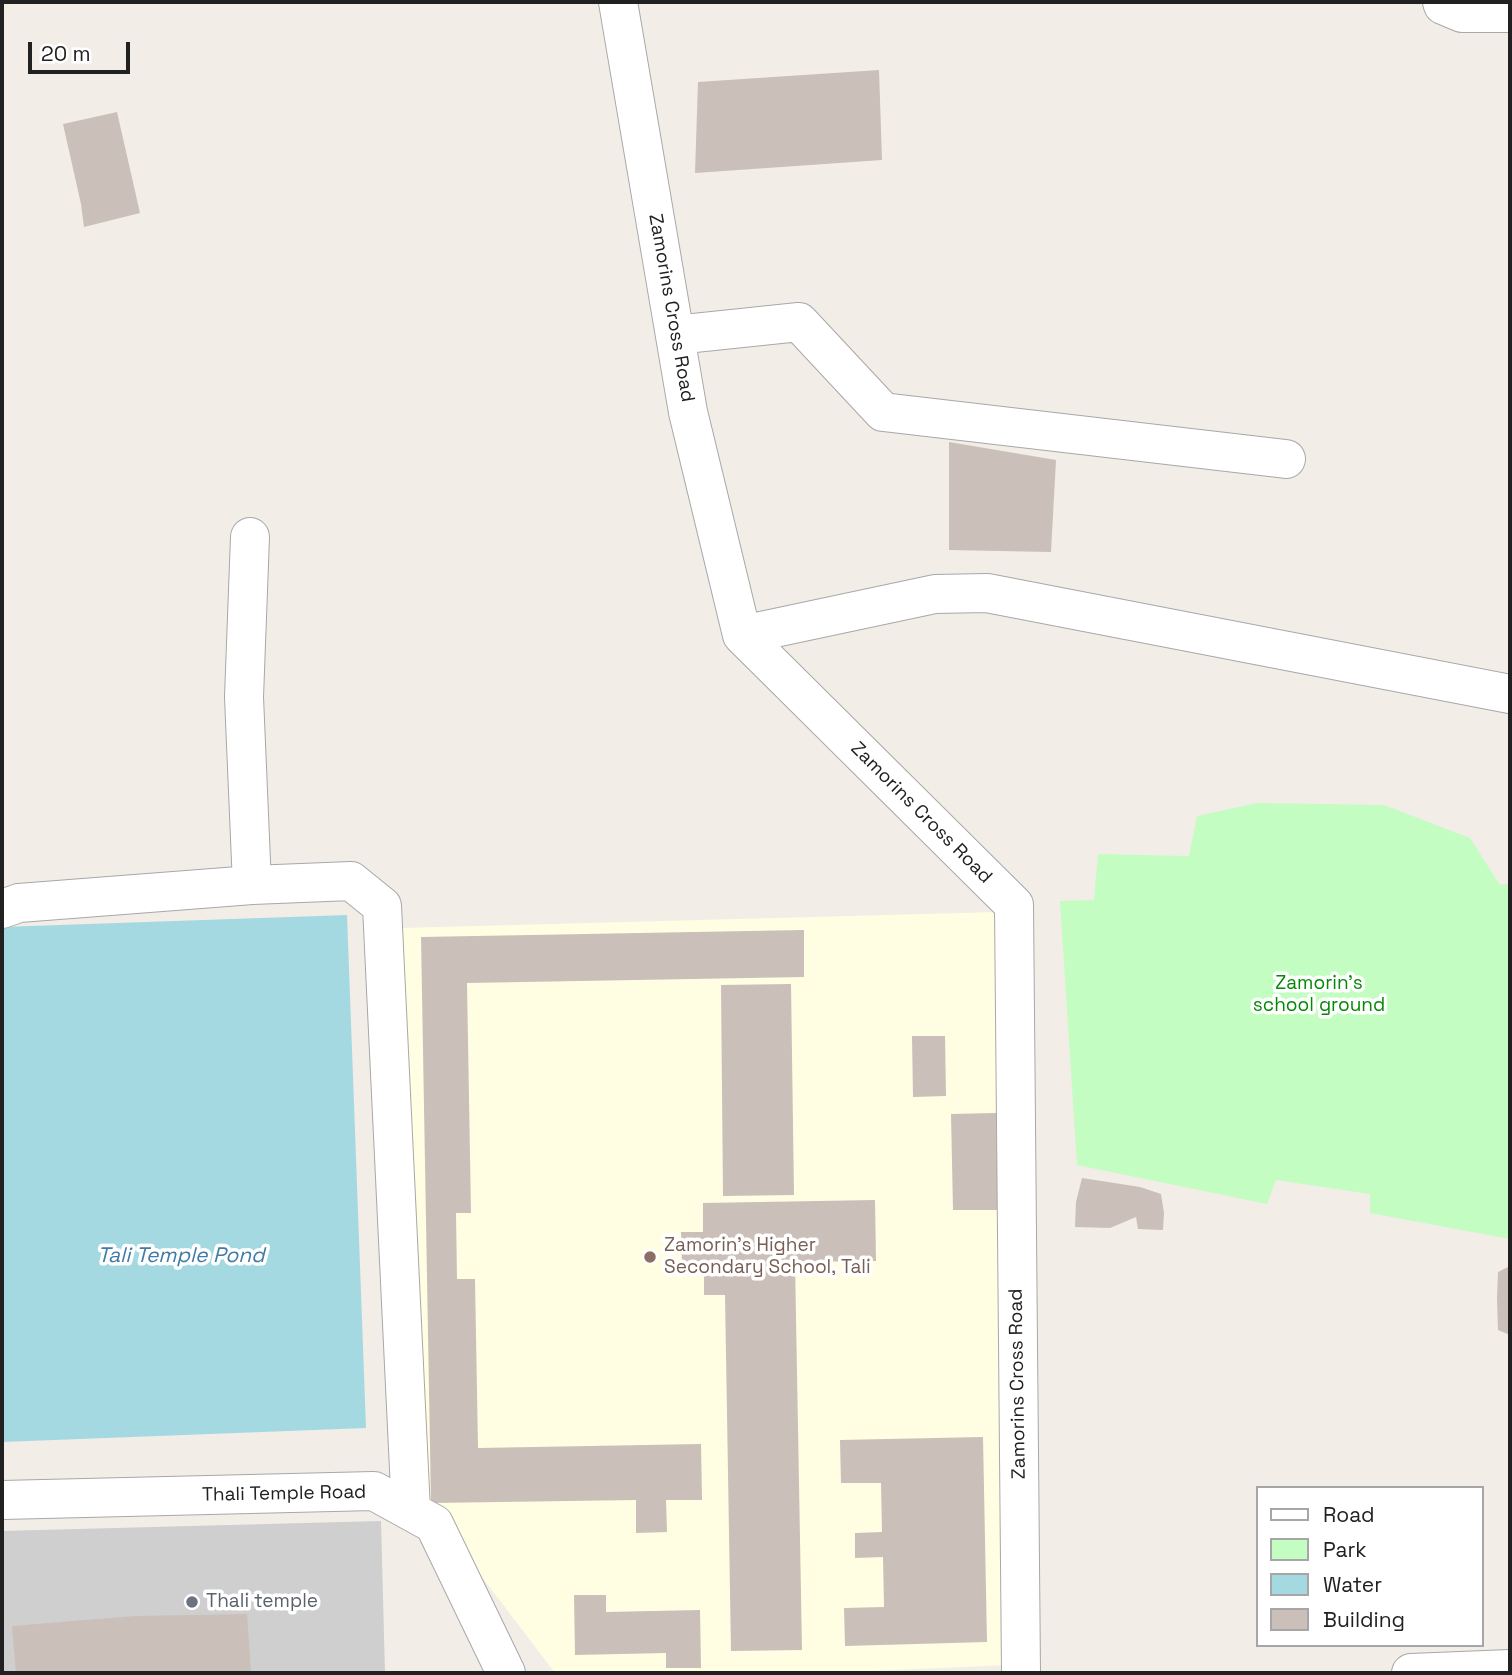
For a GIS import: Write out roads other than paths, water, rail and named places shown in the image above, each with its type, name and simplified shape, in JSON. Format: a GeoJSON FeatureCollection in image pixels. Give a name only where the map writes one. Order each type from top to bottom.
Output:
{"type":"FeatureCollection","features":[{"type":"Feature","properties":{"kind":"street","name":"Zamorins Cross Road"},"geometry":{"type":"LineString","coordinates":[[618,2],[688,412],[742,635],[1014,905],[1021,1673]]}},
{"type":"Feature","properties":{"kind":"street"},"geometry":{"type":"LineString","coordinates":[[1442,2],[1443,5],[1462,13],[1510,13]]}},
{"type":"Feature","properties":{"kind":"street"},"geometry":{"type":"LineString","coordinates":[[675,335],[799,322],[883,412],[1286,459]]}},
{"type":"Feature","properties":{"kind":"street"},"geometry":{"type":"LineString","coordinates":[[250,537],[244,697],[251,885]]}},
{"type":"Feature","properties":{"kind":"street"},"geometry":{"type":"LineString","coordinates":[[742,635],[935,594],[987,593],[1510,694]]}},
{"type":"Feature","properties":{"kind":"street"},"geometry":{"type":"LineString","coordinates":[[2,909],[19,903],[251,885],[351,881],[382,906],[411,1511]]}},
{"type":"Feature","properties":{"kind":"street","name":"Thali Temple Road"},"geometry":{"type":"LineString","coordinates":[[2,1500],[374,1491],[434,1524],[506,1673]]}},
{"type":"Feature","properties":{"kind":"street"},"geometry":{"type":"LineString","coordinates":[[1411,1673],[1510,1669]]}},
{"type":"Feature","properties":{"kind":"water","name":"Tali Temple Pond"},"geometry":{"type":"Polygon","coordinates":[[[347,915],[366,1428],[2,1442],[2,927],[347,915]]]}},
{"type":"Feature","properties":{"kind":"place","name":"Zamorin's Higher Secondary School, Tali"},"geometry":{"type":"Point","coordinates":[650,1257]}},
{"type":"Feature","properties":{"kind":"place","name":"Thali temple"},"geometry":{"type":"Point","coordinates":[192,1602]}},
{"type":"Feature","properties":{"kind":"park label","name":"Zamorin's school ground"},"geometry":{"type":"Point","coordinates":[1319,995]}}]}
